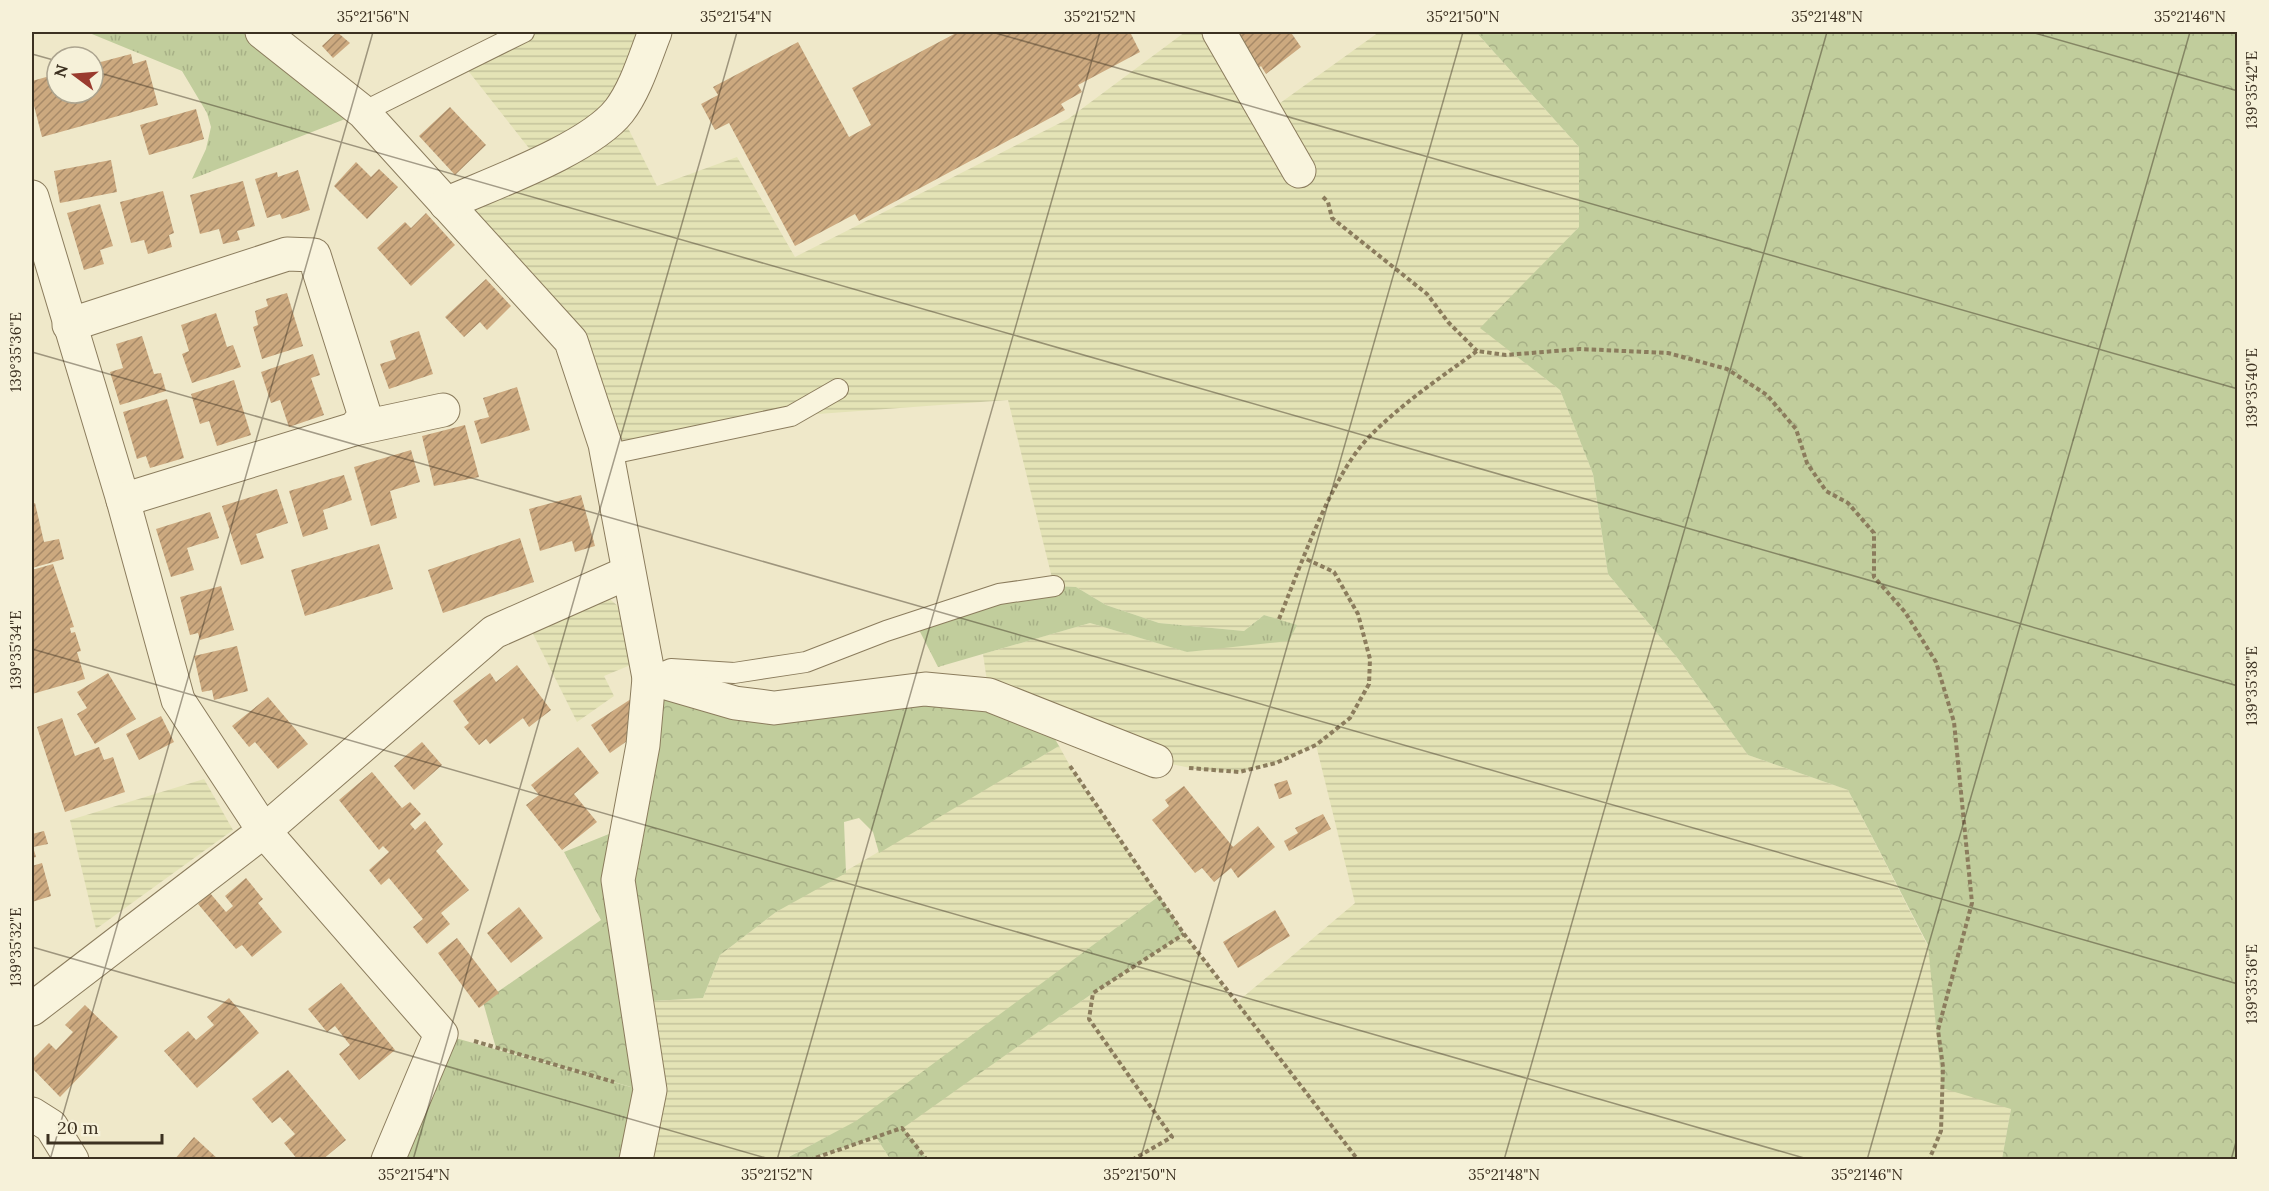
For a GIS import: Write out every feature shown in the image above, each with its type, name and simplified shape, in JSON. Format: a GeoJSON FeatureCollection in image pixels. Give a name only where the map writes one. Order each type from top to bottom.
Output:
{"type":"FeatureCollection","features":[{"type":"Feature","properties":{"kind":"street"},"geometry":{"type":"LineString","coordinates":[[262,32],[363,112],[571,341],[606,455],[649,678],[643,745],[618,880],[650,1090],[636,1160]]}},
{"type":"Feature","properties":{"kind":"street"},"geometry":{"type":"LineString","coordinates":[[446,204],[573,146],[604,124],[619,110],[655,32]]}},
{"type":"Feature","properties":{"kind":"street"},"geometry":{"type":"LineString","coordinates":[[1219,32],[1299,171]]}},
{"type":"Feature","properties":{"kind":"street"},"geometry":{"type":"LineString","coordinates":[[32,197],[123,500],[178,700],[264,831],[441,1034],[388,1160]]}},
{"type":"Feature","properties":{"kind":"street"},"geometry":{"type":"LineString","coordinates":[[69,325],[287,254],[314,255],[365,416],[354,429]]}},
{"type":"Feature","properties":{"kind":"street"},"geometry":{"type":"LineString","coordinates":[[123,500],[354,429],[443,410]]}},
{"type":"Feature","properties":{"kind":"street"},"geometry":{"type":"LineString","coordinates":[[32,1009],[264,831],[494,632],[627,573]]}},
{"type":"Feature","properties":{"kind":"street"},"geometry":{"type":"LineString","coordinates":[[649,678],[735,703],[774,708],[925,689],[989,695],[1156,761]]}},
{"type":"Feature","properties":{"kind":"street"},"geometry":{"type":"LineString","coordinates":[[32,1114],[51,1126],[72,1160]]}},
{"type":"Feature","properties":{"kind":"lane"},"geometry":{"type":"LineString","coordinates":[[363,112],[524,32]]}},
{"type":"Feature","properties":{"kind":"lane"},"geometry":{"type":"LineString","coordinates":[[606,455],[791,416],[838,389]]}},
{"type":"Feature","properties":{"kind":"lane"},"geometry":{"type":"LineString","coordinates":[[649,678],[671,669],[734,673],[806,662],[886,631],[999,594],[1054,586]]}},
{"type":"Feature","properties":{"kind":"path"},"geometry":{"type":"LineString","coordinates":[[1299,171],[1328,202],[1332,218],[1355,234],[1377,256],[1427,294],[1448,321],[1477,351],[1506,355],[1580,349],[1668,353],[1727,369],[1767,395],[1796,429],[1807,463],[1826,491],[1848,503],[1874,533],[1874,577],[1905,612],[1936,662],[1954,722],[1972,903],[1938,1030],[1942,1067],[1941,1131],[1929,1160]]}},
{"type":"Feature","properties":{"kind":"path"},"geometry":{"type":"LineString","coordinates":[[1279,619],[1340,479],[1367,439],[1404,404],[1477,351]]}},
{"type":"Feature","properties":{"kind":"path"},"geometry":{"type":"LineString","coordinates":[[1156,761],[1201,770],[1239,772],[1276,763],[1316,745],[1350,718],[1369,684],[1370,660],[1358,614],[1334,572],[1304,558]]}},
{"type":"Feature","properties":{"kind":"path"},"geometry":{"type":"LineString","coordinates":[[1069,764],[1184,934],[1358,1160]]}},
{"type":"Feature","properties":{"kind":"path"},"geometry":{"type":"LineString","coordinates":[[1132,1160],[1172,1137],[1089,1019],[1093,993],[1184,934]]}},
{"type":"Feature","properties":{"kind":"path"},"geometry":{"type":"LineString","coordinates":[[462,1038],[620,1084]]}},
{"type":"Feature","properties":{"kind":"path"},"geometry":{"type":"LineString","coordinates":[[809,1160],[902,1128],[927,1160]]}},
{"type":"Feature","properties":{"kind":"green space"},"geometry":{"type":"Polygon","coordinates":[[[87,32],[262,32],[363,112],[192,179],[206,149],[211,127],[207,113],[182,71],[87,32]]]}},
{"type":"Feature","properties":{"kind":"green space"},"geometry":{"type":"Polygon","coordinates":[[[524,32],[655,32],[619,110],[657,186],[737,157],[795,257],[1068,119],[1185,32],[1219,32],[1266,113],[1379,32],[1476,32],[1579,147],[1579,227],[1481,328],[1560,390],[1593,474],[1608,574],[1679,660],[1748,755],[1848,790],[2011,1109],[2002,1159],[927,1159],[902,1128],[1093,993],[1184,934],[1236,1003],[1355,903],[1316,745],[1276,763],[1239,772],[1201,770],[1156,761],[989,695],[983,654],[1090,623],[1188,652],[1296,625],[1264,615],[1244,631],[1159,623],[1106,605],[1076,587],[1054,586],[1008,400],[791,416],[606,455],[571,341],[446,204],[539,161],[462,63],[524,32]]]}},
{"type":"Feature","properties":{"kind":"green space"},"geometry":{"type":"Polygon","coordinates":[[[1476,32],[2237,32],[2237,1159],[2002,1159],[2011,1109],[1942,1088],[1928,945],[1848,790],[1748,755],[1679,660],[1608,574],[1593,474],[1560,390],[1480,328],[1579,227],[1579,147],[1476,32]]]}},
{"type":"Feature","properties":{"kind":"green space"},"geometry":{"type":"Polygon","coordinates":[[[1054,586],[1076,587],[1106,605],[1159,623],[1244,631],[1264,615],[1297,625],[1289,641],[1187,652],[1090,623],[938,667],[915,622],[1054,586]]]}},
{"type":"Feature","properties":{"kind":"green space"},"geometry":{"type":"Polygon","coordinates":[[[606,596],[618,606],[633,664],[604,676],[614,696],[577,722],[531,630],[606,596]]]}},
{"type":"Feature","properties":{"kind":"green space"},"geometry":{"type":"Polygon","coordinates":[[[649,678],[735,703],[857,698],[1041,715],[1059,746],[879,853],[873,832],[859,818],[844,822],[846,873],[776,912],[720,955],[703,998],[637,1002],[650,1090],[631,1087],[496,1048],[483,1002],[601,920],[564,852],[629,826],[649,678]]]}},
{"type":"Feature","properties":{"kind":"green space"},"geometry":{"type":"Polygon","coordinates":[[[1059,746],[1074,773],[1159,896],[856,1122],[784,1159],[636,1160],[637,1002],[703,998],[720,955],[776,912],[1059,746]]]}},
{"type":"Feature","properties":{"kind":"green space"},"geometry":{"type":"Polygon","coordinates":[[[204,779],[233,830],[96,929],[70,820],[204,779]]]}},
{"type":"Feature","properties":{"kind":"green space"},"geometry":{"type":"Polygon","coordinates":[[[1159,896],[1184,934],[1093,993],[903,1128],[927,1159],[890,1159],[876,1137],[809,1159],[785,1159],[856,1121],[1159,896]]]}},
{"type":"Feature","properties":{"kind":"green space"},"geometry":{"type":"Polygon","coordinates":[[[441,1034],[631,1087],[650,1090],[636,1159],[388,1160],[441,1034]]]}},
{"type":"Feature","properties":{"kind":"green space"},"geometry":{"type":"Polygon","coordinates":[[[876,1137],[890,1159],[809,1160],[876,1137]]]}},
{"type":"Feature","properties":{"kind":"building"},"geometry":{"type":"Polygon","coordinates":[[[337,32],[350,43],[333,58],[322,46],[337,32]]]}},
{"type":"Feature","properties":{"kind":"building"},"geometry":{"type":"Polygon","coordinates":[[[958,32],[1130,32],[1140,52],[1078,85],[1082,92],[1061,104],[1065,110],[859,221],[855,214],[795,246],[729,123],[715,130],[701,104],[718,95],[713,87],[798,42],[849,137],[871,125],[852,88],[958,32]]]}},
{"type":"Feature","properties":{"kind":"building"},"geometry":{"type":"Polygon","coordinates":[[[1225,32],[1295,32],[1292,34],[1301,47],[1266,74],[1261,66],[1255,71],[1225,32]]]}},
{"type":"Feature","properties":{"kind":"building"},"geometry":{"type":"Polygon","coordinates":[[[131,54],[133,64],[146,60],[158,105],[42,137],[32,98],[32,81],[45,77],[45,105],[105,105],[105,61],[131,54]]]}},
{"type":"Feature","properties":{"kind":"building"},"geometry":{"type":"Polygon","coordinates":[[[450,107],[486,145],[455,175],[419,136],[450,107]]]}},
{"type":"Feature","properties":{"kind":"building"},"geometry":{"type":"Polygon","coordinates":[[[196,109],[204,139],[149,155],[140,125],[196,109]]]}},
{"type":"Feature","properties":{"kind":"building"},"geometry":{"type":"Polygon","coordinates":[[[111,160],[117,192],[60,203],[54,171],[111,160]]]}},
{"type":"Feature","properties":{"kind":"building"},"geometry":{"type":"Polygon","coordinates":[[[356,162],[371,177],[379,169],[398,187],[367,219],[334,186],[356,162]]]}},
{"type":"Feature","properties":{"kind":"building"},"geometry":{"type":"Polygon","coordinates":[[[298,170],[310,210],[282,219],[280,214],[267,218],[255,179],[277,172],[278,177],[298,170]]]}},
{"type":"Feature","properties":{"kind":"building"},"geometry":{"type":"Polygon","coordinates":[[[243,181],[255,226],[237,231],[240,240],[223,244],[219,229],[200,234],[190,195],[243,181]]]}},
{"type":"Feature","properties":{"kind":"building"},"geometry":{"type":"Polygon","coordinates":[[[163,191],[174,233],[169,235],[172,247],[148,254],[144,240],[131,243],[120,202],[163,191]]]}},
{"type":"Feature","properties":{"kind":"building"},"geometry":{"type":"Polygon","coordinates":[[[100,204],[113,246],[100,250],[104,264],[84,270],[67,213],[100,204]]]}},
{"type":"Feature","properties":{"kind":"building"},"geometry":{"type":"Polygon","coordinates":[[[426,213],[455,245],[411,286],[377,248],[405,222],[411,228],[426,213]]]}},
{"type":"Feature","properties":{"kind":"building"},"geometry":{"type":"Polygon","coordinates":[[[486,279],[511,306],[487,330],[480,322],[464,337],[445,317],[486,279]]]}},
{"type":"Feature","properties":{"kind":"building"},"geometry":{"type":"Polygon","coordinates":[[[287,293],[303,346],[262,359],[253,327],[258,325],[255,311],[268,306],[266,299],[287,293]]]}},
{"type":"Feature","properties":{"kind":"building"},"geometry":{"type":"Polygon","coordinates":[[[216,313],[227,347],[233,345],[241,367],[192,383],[182,354],[189,351],[181,325],[216,313]]]}},
{"type":"Feature","properties":{"kind":"building"},"geometry":{"type":"Polygon","coordinates":[[[419,331],[433,374],[389,389],[380,364],[396,359],[390,341],[419,331]]]}},
{"type":"Feature","properties":{"kind":"building"},"geometry":{"type":"Polygon","coordinates":[[[142,336],[154,374],[161,373],[166,391],[120,405],[110,372],[123,368],[116,344],[142,336]]]}},
{"type":"Feature","properties":{"kind":"building"},"geometry":{"type":"Polygon","coordinates":[[[313,354],[320,375],[311,378],[324,415],[289,427],[280,400],[271,403],[261,372],[313,354]]]}},
{"type":"Feature","properties":{"kind":"building"},"geometry":{"type":"Polygon","coordinates":[[[234,380],[251,435],[217,446],[209,421],[200,424],[191,394],[234,380]]]}},
{"type":"Feature","properties":{"kind":"building"},"geometry":{"type":"Polygon","coordinates":[[[517,387],[530,430],[481,444],[474,421],[489,417],[483,398],[517,387]]]}},
{"type":"Feature","properties":{"kind":"building"},"geometry":{"type":"Polygon","coordinates":[[[167,399],[184,458],[150,468],[146,456],[137,459],[123,412],[167,399]]]}},
{"type":"Feature","properties":{"kind":"building"},"geometry":{"type":"Polygon","coordinates":[[[465,425],[479,477],[434,486],[422,436],[465,425]]]}},
{"type":"Feature","properties":{"kind":"building"},"geometry":{"type":"Polygon","coordinates":[[[411,450],[420,482],[390,491],[397,518],[371,526],[354,467],[411,450]]]}},
{"type":"Feature","properties":{"kind":"building"},"geometry":{"type":"Polygon","coordinates":[[[344,475],[352,500],[323,510],[328,529],[303,537],[289,491],[344,475]]]}},
{"type":"Feature","properties":{"kind":"building"},"geometry":{"type":"Polygon","coordinates":[[[277,489],[288,523],[256,534],[264,558],[241,565],[222,506],[277,489]]]}},
{"type":"Feature","properties":{"kind":"building"},"geometry":{"type":"Polygon","coordinates":[[[581,495],[595,546],[575,552],[572,541],[540,551],[529,509],[581,495]]]}},
{"type":"Feature","properties":{"kind":"building"},"geometry":{"type":"Polygon","coordinates":[[[35,503],[44,542],[59,539],[64,559],[32,568],[32,504],[35,503]]]}},
{"type":"Feature","properties":{"kind":"building"},"geometry":{"type":"Polygon","coordinates":[[[210,512],[219,538],[187,548],[194,570],[171,577],[156,529],[210,512]]]}},
{"type":"Feature","properties":{"kind":"building"},"geometry":{"type":"Polygon","coordinates":[[[520,538],[534,582],[443,613],[428,570],[520,538]]]}},
{"type":"Feature","properties":{"kind":"building"},"geometry":{"type":"Polygon","coordinates":[[[379,544],[393,589],[305,616],[291,570],[379,544]]]}},
{"type":"Feature","properties":{"kind":"building"},"geometry":{"type":"Polygon","coordinates":[[[53,564],[74,627],[70,628],[71,633],[75,632],[81,651],[77,652],[85,679],[32,694],[32,570],[53,564]]]}},
{"type":"Feature","properties":{"kind":"building"},"geometry":{"type":"Polygon","coordinates":[[[221,586],[234,630],[200,640],[198,633],[190,635],[180,597],[221,586]]]}},
{"type":"Feature","properties":{"kind":"building"},"geometry":{"type":"Polygon","coordinates":[[[237,646],[248,691],[214,700],[212,690],[202,692],[194,656],[237,646]]]}},
{"type":"Feature","properties":{"kind":"building"},"geometry":{"type":"Polygon","coordinates":[[[517,665],[551,710],[529,727],[523,718],[490,744],[486,739],[479,745],[464,727],[469,723],[453,701],[490,673],[496,682],[517,665]]]}},
{"type":"Feature","properties":{"kind":"building"},"geometry":{"type":"Polygon","coordinates":[[[108,673],[136,719],[95,744],[77,714],[87,708],[77,692],[108,673]]]}},
{"type":"Feature","properties":{"kind":"building"},"geometry":{"type":"Polygon","coordinates":[[[268,697],[308,744],[278,769],[255,742],[249,747],[232,726],[268,697]]]}},
{"type":"Feature","properties":{"kind":"building"},"geometry":{"type":"Polygon","coordinates":[[[634,697],[630,739],[610,753],[591,725],[634,697]]]}},
{"type":"Feature","properties":{"kind":"building"},"geometry":{"type":"Polygon","coordinates":[[[161,716],[174,742],[139,760],[126,734],[161,716]]]}},
{"type":"Feature","properties":{"kind":"building"},"geometry":{"type":"Polygon","coordinates":[[[62,718],[75,756],[99,747],[104,760],[113,757],[125,792],[65,812],[37,727],[62,718]]]}},
{"type":"Feature","properties":{"kind":"building"},"geometry":{"type":"Polygon","coordinates":[[[422,742],[442,765],[414,790],[394,766],[422,742]]]}},
{"type":"Feature","properties":{"kind":"building"},"geometry":{"type":"Polygon","coordinates":[[[578,747],[599,773],[574,794],[597,822],[562,850],[526,805],[539,795],[531,785],[578,747]]]}},
{"type":"Feature","properties":{"kind":"building"},"geometry":{"type":"Polygon","coordinates":[[[372,772],[402,808],[410,802],[421,814],[410,824],[415,830],[425,821],[443,844],[436,851],[469,890],[441,913],[450,924],[427,944],[413,927],[423,919],[389,878],[381,885],[369,870],[389,852],[383,846],[379,850],[339,800],[372,772]]]}},
{"type":"Feature","properties":{"kind":"building"},"geometry":{"type":"Polygon","coordinates":[[[1287,780],[1292,794],[1279,799],[1274,784],[1287,780]]]}},
{"type":"Feature","properties":{"kind":"building"},"geometry":{"type":"Polygon","coordinates":[[[1184,786],[1233,847],[1258,826],[1275,847],[1238,878],[1231,868],[1214,882],[1202,868],[1195,873],[1152,820],[1169,806],[1165,800],[1184,786]]]}},
{"type":"Feature","properties":{"kind":"building"},"geometry":{"type":"Polygon","coordinates":[[[1323,814],[1331,829],[1289,851],[1284,841],[1298,833],[1295,828],[1323,814]]]}},
{"type":"Feature","properties":{"kind":"building"},"geometry":{"type":"Polygon","coordinates":[[[44,831],[48,844],[33,847],[36,857],[32,858],[32,834],[44,831]]]}},
{"type":"Feature","properties":{"kind":"building"},"geometry":{"type":"Polygon","coordinates":[[[42,863],[51,896],[32,902],[32,866],[42,863]]]}},
{"type":"Feature","properties":{"kind":"building"},"geometry":{"type":"Polygon","coordinates":[[[246,878],[263,899],[258,903],[282,932],[252,957],[242,945],[236,949],[198,904],[210,893],[226,912],[233,906],[225,896],[246,878]]]}},
{"type":"Feature","properties":{"kind":"building"},"geometry":{"type":"Polygon","coordinates":[[[519,907],[543,938],[511,963],[487,933],[519,907]]]}},
{"type":"Feature","properties":{"kind":"building"},"geometry":{"type":"Polygon","coordinates":[[[1275,910],[1290,936],[1238,968],[1223,942],[1275,910]]]}},
{"type":"Feature","properties":{"kind":"building"},"geometry":{"type":"Polygon","coordinates":[[[457,938],[499,993],[479,1008],[438,953],[457,938]]]}},
{"type":"Feature","properties":{"kind":"building"},"geometry":{"type":"Polygon","coordinates":[[[341,983],[395,1050],[359,1080],[339,1054],[350,1045],[335,1026],[327,1032],[308,1009],[341,983]]]}},
{"type":"Feature","properties":{"kind":"building"},"geometry":{"type":"Polygon","coordinates":[[[229,998],[259,1033],[197,1088],[164,1051],[188,1031],[196,1040],[214,1025],[207,1017],[229,998]]]}},
{"type":"Feature","properties":{"kind":"building"},"geometry":{"type":"Polygon","coordinates":[[[85,1005],[118,1037],[60,1097],[32,1068],[32,1060],[49,1043],[56,1050],[73,1032],[65,1025],[85,1005]]]}},
{"type":"Feature","properties":{"kind":"building"},"geometry":{"type":"Polygon","coordinates":[[[288,1070],[346,1140],[322,1160],[298,1160],[284,1143],[295,1134],[280,1117],[272,1123],[252,1099],[288,1070]]]}},
{"type":"Feature","properties":{"kind":"building"},"geometry":{"type":"Polygon","coordinates":[[[194,1137],[219,1160],[174,1160],[194,1137]]]}}]}
